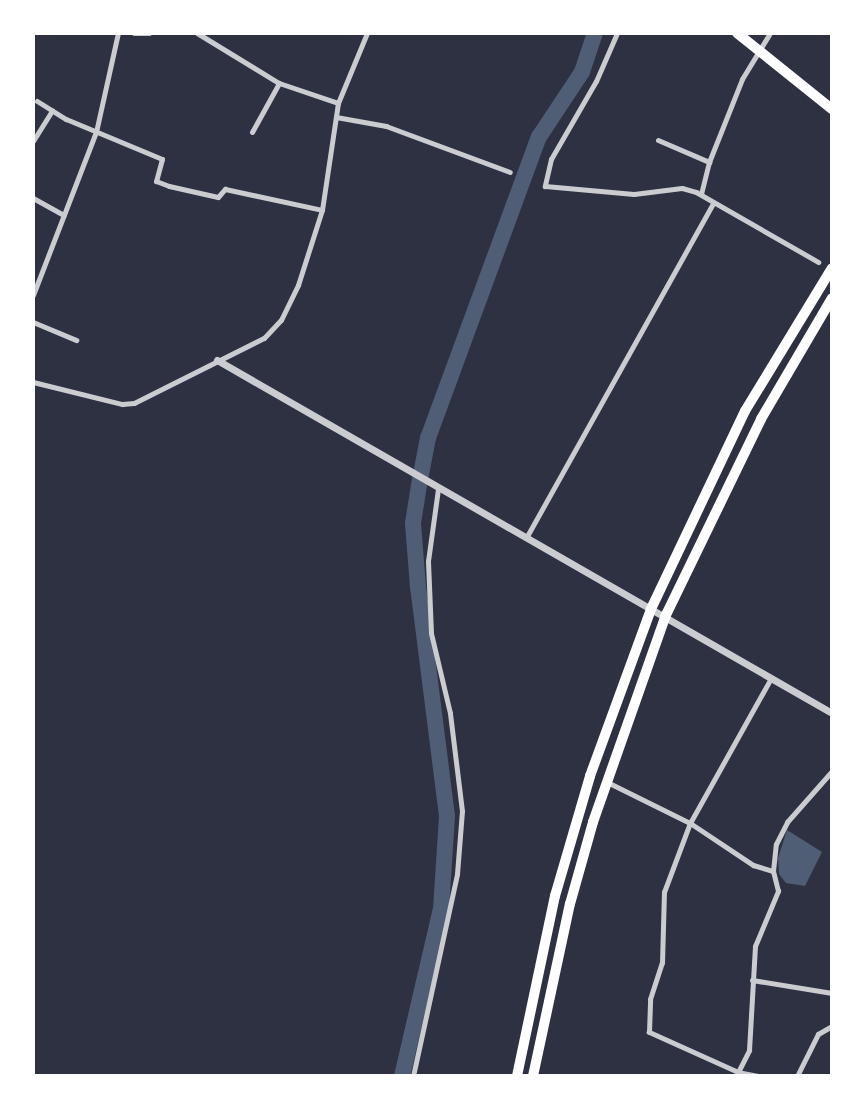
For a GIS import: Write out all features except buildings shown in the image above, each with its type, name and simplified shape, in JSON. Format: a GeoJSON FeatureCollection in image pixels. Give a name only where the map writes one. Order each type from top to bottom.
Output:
{"type":"FeatureCollection","features":[{"type":"Feature","properties":{"kind":"highway"},"geometry":{"type":"LineString","coordinates":[[737,33],[832,108]]}},
{"type":"Feature","properties":{"kind":"highway"},"geometry":{"type":"LineString","coordinates":[[517,1076],[555,896],[590,776],[651,609],[745,411],[832,268]]}},
{"type":"Feature","properties":{"kind":"highway"},"geometry":{"type":"LineString","coordinates":[[533,1076],[570,904],[605,781],[665,617],[761,419],[832,298]]}},
{"type":"Feature","properties":{"kind":"street"},"geometry":{"type":"LineString","coordinates":[[33,295],[96,132],[118,33]]}},
{"type":"Feature","properties":{"kind":"street"},"geometry":{"type":"LineString","coordinates":[[134,33],[149,33]]}},
{"type":"Feature","properties":{"kind":"street"},"geometry":{"type":"LineString","coordinates":[[197,33],[279,83],[338,103]]}},
{"type":"Feature","properties":{"kind":"street"},"geometry":{"type":"LineString","coordinates":[[33,382],[122,404],[134,403],[264,338],[281,320],[298,285],[323,210],[338,103],[367,33]]}},
{"type":"Feature","properties":{"kind":"street"},"geometry":{"type":"LineString","coordinates":[[617,33],[551,159],[545,186],[634,194],[682,188],[701,194],[818,262]]}},
{"type":"Feature","properties":{"kind":"street"},"geometry":{"type":"LineString","coordinates":[[701,194],[709,162],[758,49],[770,33]]}},
{"type":"Feature","properties":{"kind":"street"},"geometry":{"type":"LineString","coordinates":[[252,132],[279,83]]}},
{"type":"Feature","properties":{"kind":"street"},"geometry":{"type":"LineString","coordinates":[[37,101],[96,132],[162,159],[156,181],[169,186],[218,197],[225,188],[323,210]]}},
{"type":"Feature","properties":{"kind":"street"},"geometry":{"type":"LineString","coordinates":[[33,141],[52,111]]}},
{"type":"Feature","properties":{"kind":"street"},"geometry":{"type":"LineString","coordinates":[[336,117],[386,126],[510,172]]}},
{"type":"Feature","properties":{"kind":"street"},"geometry":{"type":"LineString","coordinates":[[658,139],[709,162]]}},
{"type":"Feature","properties":{"kind":"street"},"geometry":{"type":"LineString","coordinates":[[33,198],[64,215]]}},
{"type":"Feature","properties":{"kind":"street"},"geometry":{"type":"LineString","coordinates":[[526,538],[713,203]]}},
{"type":"Feature","properties":{"kind":"street"},"geometry":{"type":"LineString","coordinates":[[33,322],[76,340]]}},
{"type":"Feature","properties":{"kind":"street"},"geometry":{"type":"LineString","coordinates":[[217,360],[832,713]]}},
{"type":"Feature","properties":{"kind":"street"},"geometry":{"type":"LineString","coordinates":[[413,1076],[457,874],[462,811],[450,713],[431,633],[428,561],[438,489]]}},
{"type":"Feature","properties":{"kind":"street"},"geometry":{"type":"LineString","coordinates":[[758,1076],[737,1074],[649,1032],[650,999],[662,963],[664,892],[690,823],[771,678]]}},
{"type":"Feature","properties":{"kind":"street"},"geometry":{"type":"LineString","coordinates":[[737,1074],[749,1050],[755,946],[778,891],[773,871],[776,844],[787,822],[832,771]]}},
{"type":"Feature","properties":{"kind":"street"},"geometry":{"type":"LineString","coordinates":[[605,781],[690,823],[753,865],[773,871]]}},
{"type":"Feature","properties":{"kind":"street"},"geometry":{"type":"LineString","coordinates":[[752,980],[832,993]]}},
{"type":"Feature","properties":{"kind":"street"},"geometry":{"type":"LineString","coordinates":[[797,1076],[818,1034],[832,1026]]}},
{"type":"Feature","properties":{"kind":"water"},"geometry":{"type":"Polygon","coordinates":[[[787,830],[822,852],[805,886],[786,883],[779,874],[778,858],[787,830]]]}},
{"type":"Feature","properties":{"kind":"waterway"},"geometry":{"type":"LineString","coordinates":[[402,1076],[441,909],[447,816],[418,587],[413,523],[419,485],[428,438],[539,137],[582,72],[595,33]]}}]}
